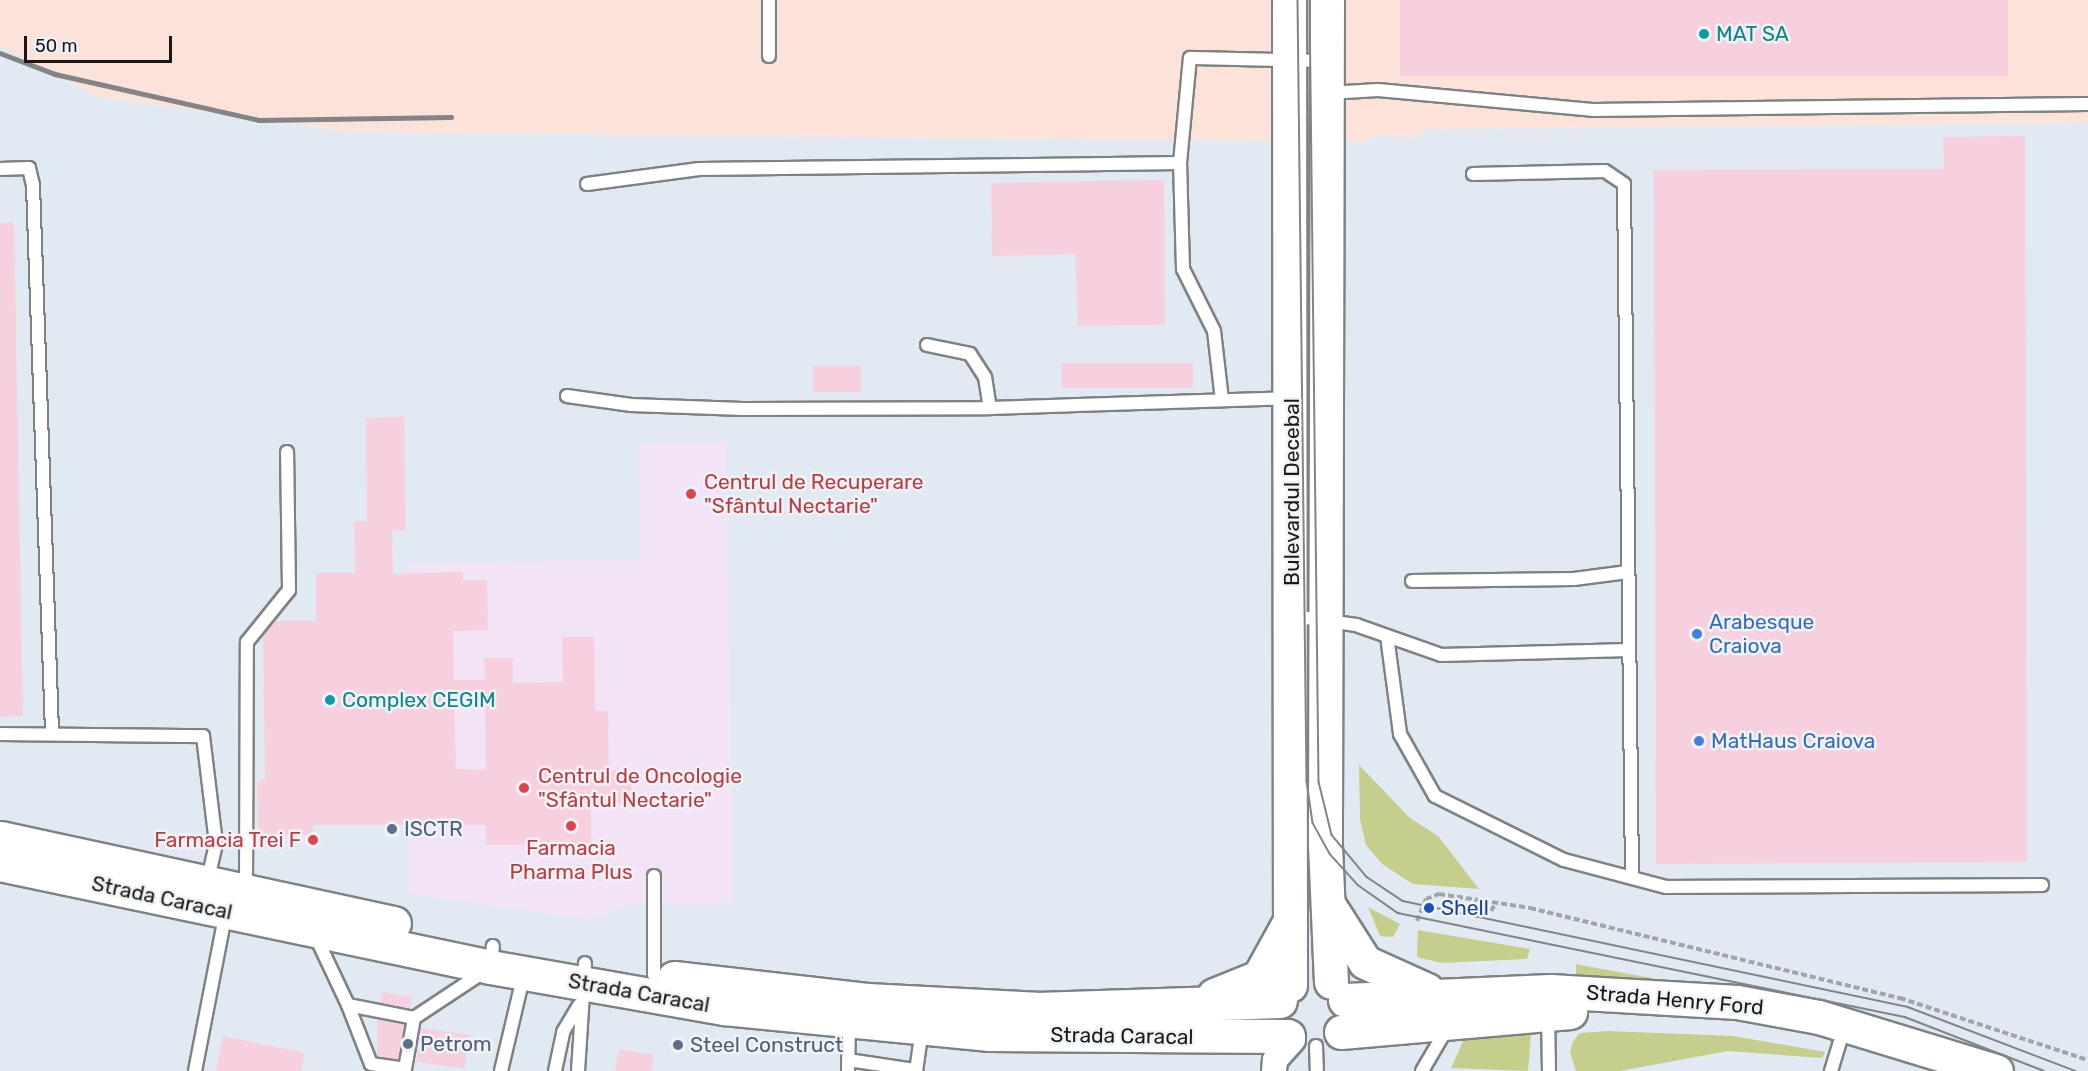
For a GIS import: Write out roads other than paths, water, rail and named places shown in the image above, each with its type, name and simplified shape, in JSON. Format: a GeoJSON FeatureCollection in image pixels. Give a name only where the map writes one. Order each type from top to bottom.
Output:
{"type":"FeatureCollection","features":[{"type":"Feature","properties":{"kind":"main road","name":"Bulevardul Decebal"},"geometry":{"type":"LineString","coordinates":[[1289,0],[1292,616],[1288,921],[1285,993],[1281,1025],[1311,1045],[1338,991],[1326,896],[1327,0]]}},
{"type":"Feature","properties":{"kind":"main road","name":"Strada Caracal"},"geometry":{"type":"LineString","coordinates":[[0,838],[207,883],[236,901],[312,929],[492,956],[524,973],[582,984],[849,1022],[922,1029],[1311,1045]]}},
{"type":"Feature","properties":{"kind":"main road","name":"Strada Caracal"},"geometry":{"type":"LineString","coordinates":[[0,864],[236,901],[492,956],[582,984],[654,975],[867,1000],[1036,1009],[1161,1005],[1285,993],[1310,977],[1338,991]]}},
{"type":"Feature","properties":{"kind":"main road"},"geometry":{"type":"LineString","coordinates":[[1326,896],[1350,945],[1377,972],[1450,1008]]}},
{"type":"Feature","properties":{"kind":"main road"},"geometry":{"type":"LineString","coordinates":[[1161,1005],[1233,990],[1259,977],[1288,921]]}},
{"type":"Feature","properties":{"kind":"main road","name":"Strada Henry Ford"},"geometry":{"type":"LineString","coordinates":[[1338,991],[1450,1008],[1731,1021],[1835,1057],[1927,1071]]}},
{"type":"Feature","properties":{"kind":"main road","name":"Strada Henry Ford"},"geometry":{"type":"LineString","coordinates":[[1311,1045],[1450,1008],[1590,991],[1737,1002],[1819,1017],[1996,1071]]}},
{"type":"Feature","properties":{"kind":"street"},"geometry":{"type":"LineString","coordinates":[[1274,1071],[1275,1060],[1311,1045]]}},
{"type":"Feature","properties":{"kind":"lane"},"geometry":{"type":"LineString","coordinates":[[769,0],[769,56]]}},
{"type":"Feature","properties":{"kind":"lane"},"geometry":{"type":"LineString","coordinates":[[1222,400],[1214,331],[1184,269],[1180,163],[1190,58],[1290,60],[1327,77],[1378,90],[1592,110],[2088,104]]}},
{"type":"Feature","properties":{"kind":"lane"},"geometry":{"type":"LineString","coordinates":[[587,184],[699,169],[1180,163]]}},
{"type":"Feature","properties":{"kind":"lane"},"geometry":{"type":"LineString","coordinates":[[0,169],[28,168],[33,185],[52,732]]}},
{"type":"Feature","properties":{"kind":"lane"},"geometry":{"type":"LineString","coordinates":[[1473,174],[1605,171],[1624,184],[1632,878]]}},
{"type":"Feature","properties":{"kind":"lane"},"geometry":{"type":"LineString","coordinates":[[927,345],[970,354],[985,376],[990,408]]}},
{"type":"Feature","properties":{"kind":"lane"},"geometry":{"type":"LineString","coordinates":[[567,396],[720,408],[990,408],[1292,398]]}},
{"type":"Feature","properties":{"kind":"lane"},"geometry":{"type":"LineString","coordinates":[[195,1071],[236,901],[247,642],[290,590],[287,452]]}},
{"type":"Feature","properties":{"kind":"lane"},"geometry":{"type":"LineString","coordinates":[[1412,581],[1574,579],[1628,572]]}},
{"type":"Feature","properties":{"kind":"lane"},"geometry":{"type":"LineString","coordinates":[[1292,616],[1326,617],[1441,656],[1629,650]]}},
{"type":"Feature","properties":{"kind":"lane"},"geometry":{"type":"LineString","coordinates":[[1386,636],[1400,734],[1435,796],[1564,860],[1666,887],[2042,885]]}},
{"type":"Feature","properties":{"kind":"lane"},"geometry":{"type":"LineString","coordinates":[[0,734],[52,732],[204,736],[216,844],[207,883]]}},
{"type":"Feature","properties":{"kind":"lane"},"geometry":{"type":"LineString","coordinates":[[654,876],[654,975]]}},
{"type":"Feature","properties":{"kind":"lane"},"geometry":{"type":"LineString","coordinates":[[312,929],[348,1005],[371,1064],[405,1069],[414,1018],[492,956]]}},
{"type":"Feature","properties":{"kind":"lane"},"geometry":{"type":"LineString","coordinates":[[501,1071],[524,973]]}},
{"type":"Feature","properties":{"kind":"lane"},"geometry":{"type":"LineString","coordinates":[[555,1071],[563,1032],[582,984]]}},
{"type":"Feature","properties":{"kind":"lane"},"geometry":{"type":"LineString","coordinates":[[578,1071],[584,1033],[582,984]]}},
{"type":"Feature","properties":{"kind":"lane"},"geometry":{"type":"LineString","coordinates":[[348,1005],[414,1018]]}},
{"type":"Feature","properties":{"kind":"lane"},"geometry":{"type":"LineString","coordinates":[[1422,1071],[1450,1008]]}},
{"type":"Feature","properties":{"kind":"lane"},"geometry":{"type":"LineString","coordinates":[[1548,1013],[1549,1071]]}},
{"type":"Feature","properties":{"kind":"lane"},"geometry":{"type":"LineString","coordinates":[[849,1022],[848,1066],[916,1071],[922,1029]]}},
{"type":"Feature","properties":{"kind":"tram line"},"geometry":{"type":"LineString","coordinates":[[1298,0],[1307,781],[1313,823],[1330,854],[1358,885],[1398,913],[1905,1017],[2044,1071]]}},
{"type":"Feature","properties":{"kind":"tram line"},"geometry":{"type":"LineString","coordinates":[[1310,0],[1319,782],[1332,835],[1367,877],[1403,901],[1908,1007],[2076,1071]]}},
{"type":"Feature","properties":{"kind":"railway"},"geometry":{"type":"LineString","coordinates":[[0,53],[55,74],[259,120],[451,117]]}},
{"type":"Feature","properties":{"kind":"place","name":"MAT SA"},"geometry":{"type":"Point","coordinates":[1704,34]}},
{"type":"Feature","properties":{"kind":"place","name":"Centrul de Recuperare \"Sfântul Nectarie\""},"geometry":{"type":"Point","coordinates":[691,494]}},
{"type":"Feature","properties":{"kind":"place","name":"Arabesque Craiova"},"geometry":{"type":"Point","coordinates":[1697,634]}},
{"type":"Feature","properties":{"kind":"place","name":"Complex CEGIM"},"geometry":{"type":"Point","coordinates":[330,700]}},
{"type":"Feature","properties":{"kind":"place","name":"MatHaus Craiova"},"geometry":{"type":"Point","coordinates":[1699,741]}},
{"type":"Feature","properties":{"kind":"place","name":"Centrul de Oncologie \"Sfântul Nectarie\""},"geometry":{"type":"Point","coordinates":[524,788]}},
{"type":"Feature","properties":{"kind":"place","name":"Farmacia Pharma Plus"},"geometry":{"type":"Point","coordinates":[571,826]}},
{"type":"Feature","properties":{"kind":"place","name":"ISCTR"},"geometry":{"type":"Point","coordinates":[392,829]}},
{"type":"Feature","properties":{"kind":"place","name":"Farmacia Trei F"},"geometry":{"type":"Point","coordinates":[313,840]}},
{"type":"Feature","properties":{"kind":"place","name":"Shell"},"geometry":{"type":"Point","coordinates":[1429,908]}},
{"type":"Feature","properties":{"kind":"place","name":"Petrom"},"geometry":{"type":"Point","coordinates":[408,1044]}},
{"type":"Feature","properties":{"kind":"place","name":"Steel Construct"},"geometry":{"type":"Point","coordinates":[678,1045]}}]}
